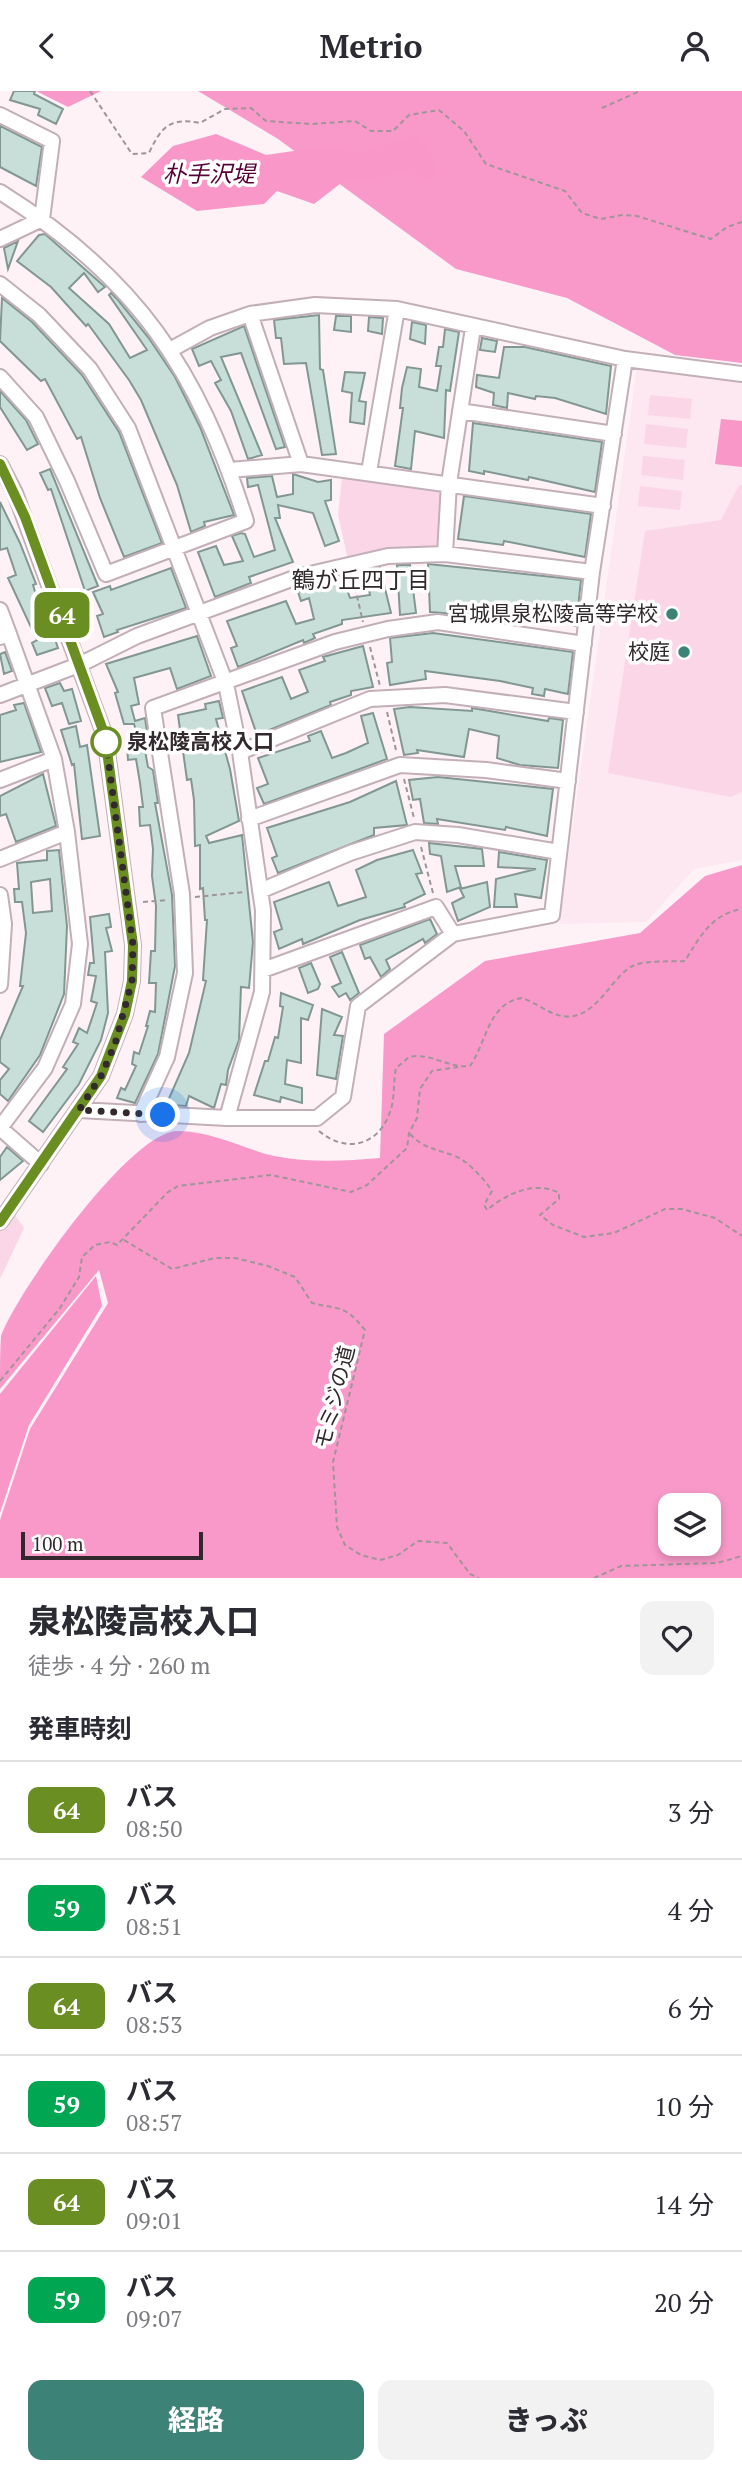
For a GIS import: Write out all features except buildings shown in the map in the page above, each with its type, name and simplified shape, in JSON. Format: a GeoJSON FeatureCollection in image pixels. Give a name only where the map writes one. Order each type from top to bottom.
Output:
{"type":"FeatureCollection","features":[{"type":"Feature","properties":{"kind":"street"},"geometry":{"type":"LineString","coordinates":[[0,115],[52,141],[42,219]]}},
{"type":"Feature","properties":{"kind":"street"},"geometry":{"type":"LineString","coordinates":[[0,192],[42,219],[99,264],[156,328],[186,376],[230,470],[246,521],[106,574],[67,481],[36,417],[0,377]]}},
{"type":"Feature","properties":{"kind":"street"},"geometry":{"type":"LineString","coordinates":[[0,239],[42,219]]}},
{"type":"Feature","properties":{"kind":"street"},"geometry":{"type":"LineString","coordinates":[[0,284],[39,315],[90,369],[128,428],[176,547],[226,684],[240,752],[260,891],[262,970],[262,992],[227,1118]]}},
{"type":"Feature","properties":{"kind":"street"},"geometry":{"type":"LineString","coordinates":[[170,350],[211,328],[250,314],[315,305],[397,309],[473,328],[625,359],[742,374]]}},
{"type":"Feature","properties":{"kind":"street"},"geometry":{"type":"LineString","coordinates":[[369,472],[397,309]]}},
{"type":"Feature","properties":{"kind":"street"},"geometry":{"type":"LineString","coordinates":[[250,314],[301,464]]}},
{"type":"Feature","properties":{"kind":"street"},"geometry":{"type":"LineString","coordinates":[[445,554],[449,483],[473,328]]}},
{"type":"Feature","properties":{"kind":"street"},"geometry":{"type":"LineString","coordinates":[[79,1110],[227,1118],[317,1118],[343,1097],[358,1006],[453,934],[552,915],[592,572],[625,359]]}},
{"type":"Feature","properties":{"kind":"street"},"geometry":{"type":"LineString","coordinates":[[460,411],[614,434]]}},
{"type":"Feature","properties":{"kind":"street"},"geometry":{"type":"LineString","coordinates":[[0,464],[15,493],[105,736],[133,945],[132,981],[125,1014],[101,1076],[0,1222]]}},
{"type":"Feature","properties":{"kind":"street"},"geometry":{"type":"LineString","coordinates":[[230,470],[301,464],[603,506]]}},
{"type":"Feature","properties":{"kind":"street"},"geometry":{"type":"LineString","coordinates":[[0,695],[80,664],[137,636],[297,577],[388,556],[445,554],[592,572]]}},
{"type":"Feature","properties":{"kind":"street"},"geometry":{"type":"LineString","coordinates":[[0,610],[4,636],[28,684],[54,759],[67,832],[80,944],[73,1004],[45,1068],[0,1128],[41,1164]]}},
{"type":"Feature","properties":{"kind":"street"},"geometry":{"type":"LineString","coordinates":[[141,1114],[167,1057],[185,973],[182,894],[153,708],[226,684],[335,642],[438,622],[584,644]]}},
{"type":"Feature","properties":{"kind":"street"},"geometry":{"type":"LineString","coordinates":[[240,752],[370,699],[445,695],[576,712]]}},
{"type":"Feature","properties":{"kind":"street"},"geometry":{"type":"LineString","coordinates":[[0,780],[54,759]]}},
{"type":"Feature","properties":{"kind":"street"},"geometry":{"type":"LineString","coordinates":[[249,820],[400,765],[486,770],[568,781]]}},
{"type":"Feature","properties":{"kind":"street"},"geometry":{"type":"LineString","coordinates":[[0,859],[67,832]]}},
{"type":"Feature","properties":{"kind":"street"},"geometry":{"type":"LineString","coordinates":[[260,891],[350,853],[418,832],[458,835],[559,852]]}},
{"type":"Feature","properties":{"kind":"street"},"geometry":{"type":"LineString","coordinates":[[0,895],[4,924],[0,985]]}},
{"type":"Feature","properties":{"kind":"street"},"geometry":{"type":"LineString","coordinates":[[262,970],[436,907],[453,934]]}},
{"type":"Feature","properties":{"kind":"path"},"geometry":{"type":"LineString","coordinates":[[90,91],[132,154],[149,153],[159,131],[182,120],[200,123],[225,109],[251,108],[266,121],[312,124],[355,121],[371,131],[393,131],[409,115],[439,110],[464,131],[486,164],[565,191],[582,213],[601,219],[622,215],[638,216],[711,239],[727,227],[742,222]]}},
{"type":"Feature","properties":{"kind":"path"},"geometry":{"type":"LineString","coordinates":[[602,108],[640,91]]}},
{"type":"Feature","properties":{"kind":"path"},"geometry":{"type":"LineString","coordinates":[[349,565],[436,907]]}},
{"type":"Feature","properties":{"kind":"path"},"geometry":{"type":"LineString","coordinates":[[0,1381],[60,1308],[79,1276],[82,1257],[95,1245],[110,1242],[117,1245],[124,1240],[168,1192],[178,1186],[271,1175],[351,1192],[368,1185],[407,1147],[409,1133],[417,1118],[420,1089],[432,1071],[470,1066],[502,1005],[522,998],[562,1016],[579,1013],[594,1005],[609,992],[621,975],[636,964],[685,961],[705,927],[726,911],[742,909]]}},
{"type":"Feature","properties":{"kind":"path"},"geometry":{"type":"LineString","coordinates":[[309,1118],[333,1143],[354,1144],[370,1138],[386,1121],[392,1104],[396,1068],[409,1058],[436,1058],[458,1067]]}},
{"type":"Feature","properties":{"kind":"path"},"geometry":{"type":"LineString","coordinates":[[409,1133],[431,1150],[458,1156],[486,1182],[492,1191],[484,1205],[488,1210],[517,1190],[548,1189],[559,1193],[559,1199],[540,1215],[553,1225],[584,1237],[614,1233],[665,1209],[682,1209],[715,1218],[742,1236]]}},
{"type":"Feature","properties":{"kind":"path","name":"モミジの道"},"geometry":{"type":"LineString","coordinates":[[124,1240],[172,1269],[215,1258],[235,1258],[268,1266],[295,1277],[312,1303],[341,1307],[355,1317],[365,1330],[333,1462],[337,1527],[345,1545],[361,1555],[380,1560],[397,1555],[418,1541],[442,1541],[447,1543],[470,1574],[480,1578]]}},
{"type":"Feature","properties":{"kind":"path"},"geometry":{"type":"LineString","coordinates":[[594,1578],[621,1566],[717,1563],[742,1556]]}},
{"type":"Feature","properties":{"kind":"shaded area"},"geometry":{"type":"Polygon","coordinates":[[[36,91],[101,91],[68,107],[36,91]]]}},
{"type":"Feature","properties":{"kind":"shaded area"},"geometry":{"type":"Polygon","coordinates":[[[198,91],[742,91],[742,363],[675,355],[567,298],[456,269],[278,139],[198,91]]]}},
{"type":"Feature","properties":{"kind":"shaded area","name":"宮城県泉松陵高等学校"},"geometry":{"type":"Polygon","coordinates":[[[639,353],[742,368],[742,860],[694,869],[646,922],[559,924],[639,353]]]}},
{"type":"Feature","properties":{"kind":"shaded area"},"geometry":{"type":"Polygon","coordinates":[[[650,395],[692,399],[690,419],[648,415],[650,395]]]}},
{"type":"Feature","properties":{"kind":"shaded area"},"geometry":{"type":"Polygon","coordinates":[[[646,424],[688,429],[686,448],[644,444],[646,424]]]}},
{"type":"Feature","properties":{"kind":"shaded area"},"geometry":{"type":"Polygon","coordinates":[[[643,456],[685,460],[683,480],[641,475],[643,456]]]}},
{"type":"Feature","properties":{"kind":"shaded area"},"geometry":{"type":"Polygon","coordinates":[[[343,468],[449,483],[445,554],[349,565],[338,515],[343,468]]]}},
{"type":"Feature","properties":{"kind":"shaded area","name":"校庭"},"geometry":{"type":"Polygon","coordinates":[[[739,485],[742,485],[742,792],[731,797],[608,773],[645,531],[721,520],[739,485]]]}},
{"type":"Feature","properties":{"kind":"shaded area"},"geometry":{"type":"Polygon","coordinates":[[[640,486],[682,491],[680,510],[638,506],[640,486]]]}},
{"type":"Feature","properties":{"kind":"shaded area"},"geometry":{"type":"Polygon","coordinates":[[[742,865],[742,1578],[0,1578],[0,1520],[30,1429],[108,1303],[99,1270],[0,1389],[1,1336],[11,1315],[51,1252],[77,1217],[132,1157],[157,1138],[177,1131],[202,1134],[262,1153],[301,1160],[380,1158],[384,1034],[485,961],[640,933],[705,876],[742,865]]]}},
{"type":"Feature","properties":{"kind":"shaded area"},"geometry":{"type":"Polygon","coordinates":[[[10,1208],[24,1228],[0,1279],[0,1222],[10,1208]]]}},
{"type":"Feature","properties":{"kind":"water","name":"朴手沢堤"},"geometry":{"type":"Polygon","coordinates":[[[216,134],[266,155],[328,146],[358,153],[416,136],[432,152],[436,180],[421,178],[413,168],[367,181],[345,180],[314,204],[277,191],[264,204],[197,211],[141,177],[173,146],[216,134]]]}},
{"type":"Feature","properties":{"kind":"water"},"geometry":{"type":"Polygon","coordinates":[[[721,419],[742,421],[742,467],[715,464],[721,419]]]}},
{"type":"Feature","properties":{"kind":"water"},"geometry":{"type":"Polygon","coordinates":[[[96,1276],[102,1306],[29,1425],[0,1513],[0,1394],[96,1276]]]}},
{"type":"Feature","properties":{"kind":"bus line","name":"64"},"geometry":{"type":"LineString","coordinates":[[0,464],[25,517],[95,702],[105,736],[133,945],[132,981],[125,1014],[101,1076],[0,1222]]}},
{"type":"Feature","properties":{"kind":"place","name":"宮城県泉松陵高等学校"},"geometry":{"type":"Point","coordinates":[672,614]}},
{"type":"Feature","properties":{"kind":"place","name":"校庭"},"geometry":{"type":"Point","coordinates":[684,652]}},
{"type":"Feature","properties":{"kind":"place","name":"泉松陵高校入口"},"geometry":{"type":"Point","coordinates":[106,742]}},
{"type":"Feature","properties":{"kind":"district","name":"鶴が丘四丁目"},"geometry":{"type":"Point","coordinates":[361,580]}},
{"type":"Feature","properties":{"kind":"route"},"geometry":{"type":"LineString","coordinates":[[106,742],[105,736],[133,945],[132,981],[115,1044],[101,1076],[79,1110],[163,1115]]}}]}
